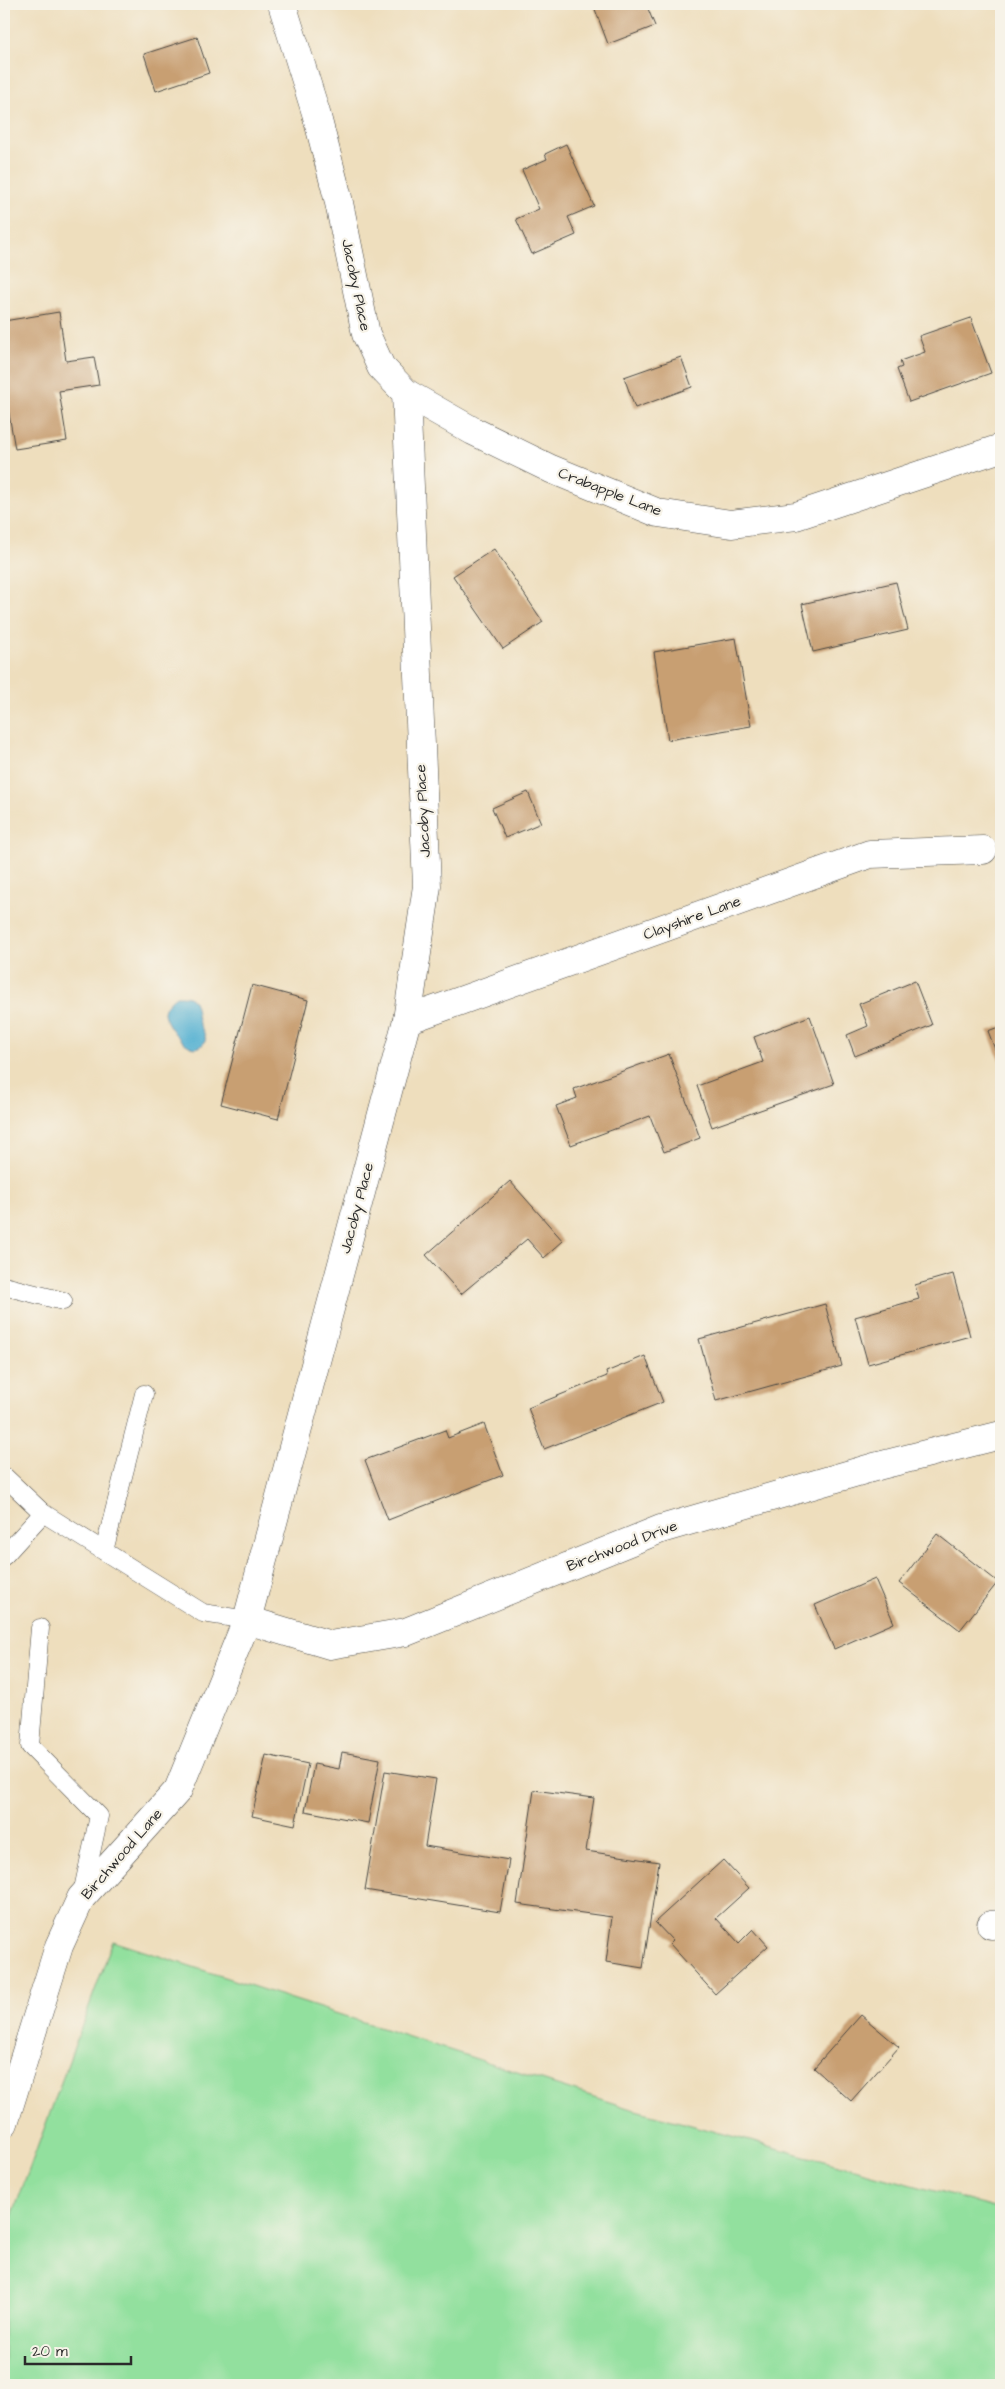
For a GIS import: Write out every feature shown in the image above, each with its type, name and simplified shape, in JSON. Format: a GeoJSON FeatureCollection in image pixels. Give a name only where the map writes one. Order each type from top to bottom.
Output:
{"type":"FeatureCollection","features":[{"type":"Feature","properties":{"kind":"street","name":"Jacoby Place"},"geometry":{"type":"LineString","coordinates":[[247,1620],[407,1020],[427,886],[406,393],[381,367],[366,334],[338,198],[316,112],[282,4]]}},
{"type":"Feature","properties":{"kind":"street","name":"Crabapple Lane"},"geometry":{"type":"LineString","coordinates":[[406,393],[473,431],[552,469],[658,513],[731,524],[796,516],[1001,448]]}},
{"type":"Feature","properties":{"kind":"street","name":"Clayshire Lane"},"geometry":{"type":"LineString","coordinates":[[407,1020],[870,854],[983,850]]}},
{"type":"Feature","properties":{"kind":"street","name":"Birchwood Drive"},"geometry":{"type":"LineString","coordinates":[[247,1620],[330,1644],[406,1632],[661,1529],[878,1466],[1001,1436]]}},
{"type":"Feature","properties":{"kind":"street","name":"Birchwood Lane"},"geometry":{"type":"LineString","coordinates":[[4,2123],[59,1946],[81,1898],[178,1790],[247,1620]]}},
{"type":"Feature","properties":{"kind":"lane"},"geometry":{"type":"LineString","coordinates":[[4,1286],[64,1301]]}},
{"type":"Feature","properties":{"kind":"lane"},"geometry":{"type":"LineString","coordinates":[[104,1551],[144,1394]]}},
{"type":"Feature","properties":{"kind":"lane"},"geometry":{"type":"LineString","coordinates":[[4,1476],[42,1513],[203,1613],[247,1620]]}},
{"type":"Feature","properties":{"kind":"lane"},"geometry":{"type":"LineString","coordinates":[[4,1556],[42,1513]]}},
{"type":"Feature","properties":{"kind":"lane"},"geometry":{"type":"LineString","coordinates":[[40,1628],[30,1746],[99,1816],[81,1898]]}},
{"type":"Feature","properties":{"kind":"green space"},"geometry":{"type":"Polygon","coordinates":[[[113,1941],[628,2108],[1001,2209],[1001,2385],[4,2385],[4,2238],[113,1941]]]}},
{"type":"Feature","properties":{"kind":"water"},"geometry":{"type":"Polygon","coordinates":[[[176,996],[188,997],[194,1001],[198,1020],[205,1038],[203,1044],[199,1047],[188,1046],[177,1036],[165,1017],[166,1007],[176,996]]]}},
{"type":"Feature","properties":{"kind":"building"},"geometry":{"type":"Polygon","coordinates":[[[593,4],[646,4],[655,26],[608,44],[593,4]]]}},
{"type":"Feature","properties":{"kind":"building"},"geometry":{"type":"Polygon","coordinates":[[[197,37],[209,73],[156,91],[144,54],[197,37]]]}},
{"type":"Feature","properties":{"kind":"building"},"geometry":{"type":"Polygon","coordinates":[[[566,144],[594,206],[568,217],[576,235],[532,254],[516,219],[539,209],[522,170],[547,159],[545,154],[566,144]]]}},
{"type":"Feature","properties":{"kind":"building"},"geometry":{"type":"Polygon","coordinates":[[[59,312],[66,361],[94,357],[99,385],[59,391],[67,441],[15,449],[4,385],[4,321],[59,312]]]}},
{"type":"Feature","properties":{"kind":"building"},"geometry":{"type":"Polygon","coordinates":[[[971,318],[991,373],[909,402],[897,369],[902,367],[900,361],[925,352],[919,336],[971,318]]]}},
{"type":"Feature","properties":{"kind":"building"},"geometry":{"type":"Polygon","coordinates":[[[681,357],[692,387],[635,408],[624,377],[681,357]]]}},
{"type":"Feature","properties":{"kind":"building"},"geometry":{"type":"Polygon","coordinates":[[[494,549],[543,622],[503,649],[453,576],[494,549]]]}},
{"type":"Feature","properties":{"kind":"building"},"geometry":{"type":"Polygon","coordinates":[[[896,582],[908,630],[813,652],[802,604],[896,582]]]}},
{"type":"Feature","properties":{"kind":"building"},"geometry":{"type":"Polygon","coordinates":[[[736,638],[751,726],[668,740],[654,652],[736,638]]]}},
{"type":"Feature","properties":{"kind":"building"},"geometry":{"type":"Polygon","coordinates":[[[528,792],[541,823],[505,838],[492,808],[528,792]]]}},
{"type":"Feature","properties":{"kind":"building"},"geometry":{"type":"Polygon","coordinates":[[[915,981],[932,1025],[855,1056],[847,1035],[868,1026],[859,1004],[915,981]]]}},
{"type":"Feature","properties":{"kind":"building"},"geometry":{"type":"Polygon","coordinates":[[[252,985],[308,1000],[278,1119],[221,1104],[252,985]]]}},
{"type":"Feature","properties":{"kind":"building"},"geometry":{"type":"Polygon","coordinates":[[[810,1016],[834,1084],[712,1127],[697,1086],[763,1062],[754,1037],[810,1016]]]}},
{"type":"Feature","properties":{"kind":"building"},"geometry":{"type":"Polygon","coordinates":[[[1001,1026],[1001,1065],[988,1031],[1001,1026]]]}},
{"type":"Feature","properties":{"kind":"building"},"geometry":{"type":"Polygon","coordinates":[[[669,1054],[700,1138],[664,1152],[650,1116],[571,1145],[556,1106],[577,1098],[574,1089],[669,1054]]]}},
{"type":"Feature","properties":{"kind":"building"},"geometry":{"type":"Polygon","coordinates":[[[510,1181],[563,1241],[544,1258],[527,1239],[461,1294],[426,1255],[510,1181]]]}},
{"type":"Feature","properties":{"kind":"building"},"geometry":{"type":"Polygon","coordinates":[[[953,1274],[970,1336],[868,1364],[855,1317],[919,1299],[915,1285],[953,1274]]]}},
{"type":"Feature","properties":{"kind":"building"},"geometry":{"type":"Polygon","coordinates":[[[825,1304],[842,1366],[716,1401],[699,1339],[825,1304]]]}},
{"type":"Feature","properties":{"kind":"building"},"geometry":{"type":"Polygon","coordinates":[[[645,1356],[663,1402],[544,1449],[528,1408],[607,1376],[606,1372],[645,1356]]]}},
{"type":"Feature","properties":{"kind":"building"},"geometry":{"type":"Polygon","coordinates":[[[484,1424],[503,1475],[388,1520],[365,1460],[445,1430],[448,1438],[484,1424]]]}},
{"type":"Feature","properties":{"kind":"building"},"geometry":{"type":"Polygon","coordinates":[[[937,1534],[998,1582],[960,1630],[899,1583],[937,1534]]]}},
{"type":"Feature","properties":{"kind":"building"},"geometry":{"type":"Polygon","coordinates":[[[875,1579],[894,1623],[834,1649],[815,1605],[875,1579]]]}},
{"type":"Feature","properties":{"kind":"building"},"geometry":{"type":"Polygon","coordinates":[[[342,1752],[380,1759],[368,1823],[305,1811],[314,1764],[339,1769],[342,1752]]]}},
{"type":"Feature","properties":{"kind":"building"},"geometry":{"type":"Polygon","coordinates":[[[266,1755],[308,1764],[295,1825],[252,1816],[266,1755]]]}},
{"type":"Feature","properties":{"kind":"building"},"geometry":{"type":"Polygon","coordinates":[[[385,1771],[436,1779],[425,1846],[509,1860],[500,1912],[365,1890],[385,1771]]]}},
{"type":"Feature","properties":{"kind":"building"},"geometry":{"type":"Polygon","coordinates":[[[534,1790],[594,1798],[586,1851],[659,1862],[643,1968],[606,1962],[612,1917],[517,1904],[534,1790]]]}},
{"type":"Feature","properties":{"kind":"building"},"geometry":{"type":"Polygon","coordinates":[[[723,1860],[749,1888],[716,1918],[739,1943],[753,1929],[768,1946],[715,1994],[670,1944],[673,1941],[655,1922],[723,1860]]]}},
{"type":"Feature","properties":{"kind":"building"},"geometry":{"type":"Polygon","coordinates":[[[861,2015],[899,2047],[851,2101],[814,2068],[861,2015]]]}}]}
